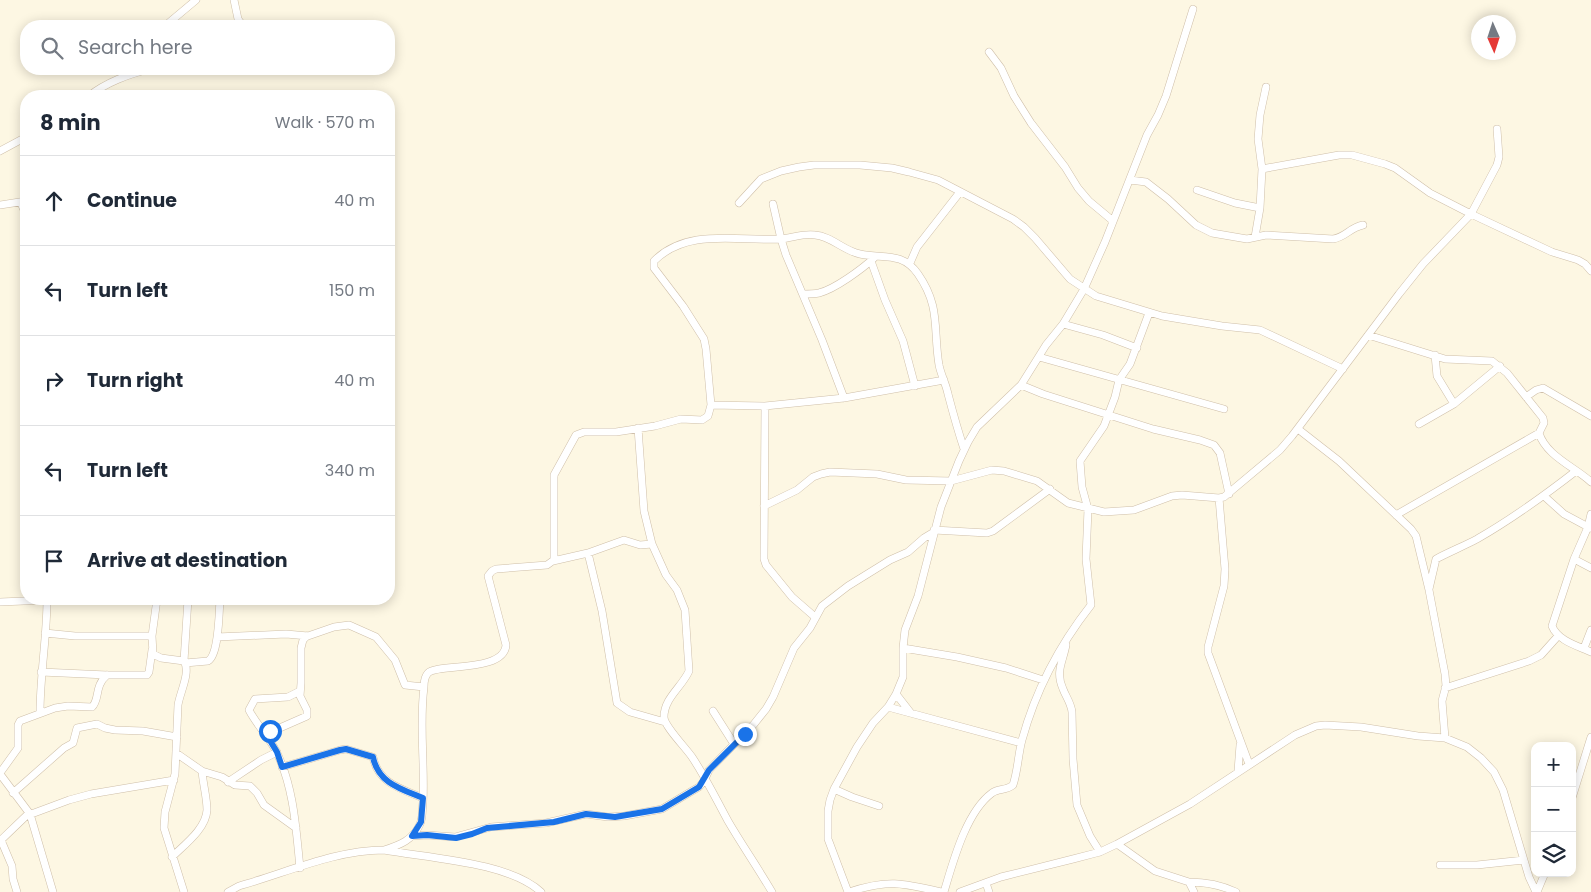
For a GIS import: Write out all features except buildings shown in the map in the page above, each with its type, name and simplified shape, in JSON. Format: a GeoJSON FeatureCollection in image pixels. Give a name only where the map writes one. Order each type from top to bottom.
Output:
{"type":"FeatureCollection","features":[{"type":"Feature","properties":{"kind":"street"},"geometry":{"type":"LineString","coordinates":[[172,20],[196,0]]}},
{"type":"Feature","properties":{"kind":"street"},"geometry":{"type":"LineString","coordinates":[[234,0],[239,20]]}},
{"type":"Feature","properties":{"kind":"street"},"geometry":{"type":"LineString","coordinates":[[1149,313],[1130,364],[1119,380],[1115,397],[1099,436],[1080,461],[1082,487],[1088,509],[1086,559],[1090,605],[1077,621],[1068,640],[1043,680],[1032,704],[1021,743],[1013,785],[991,793],[979,806],[962,837],[943,892],[905,884],[887,883],[850,892],[828,839],[828,811],[834,789],[857,747],[873,723],[888,707],[903,677],[905,630],[918,596],[934,531],[951,481],[964,449],[977,427],[1021,385],[1063,324],[1084,289],[1147,135],[1158,115],[1193,9]]}},
{"type":"Feature","properties":{"kind":"street"},"geometry":{"type":"LineString","coordinates":[[989,52],[1001,68],[1014,96],[1031,123],[1065,167],[1078,188],[1089,201],[1113,220]]}},
{"type":"Feature","properties":{"kind":"street"},"geometry":{"type":"LineString","coordinates":[[97,90],[129,75]]}},
{"type":"Feature","properties":{"kind":"street"},"geometry":{"type":"LineString","coordinates":[[1255,237],[1260,208],[1262,169],[1258,139],[1260,115],[1266,86]]}},
{"type":"Feature","properties":{"kind":"street"},"geometry":{"type":"LineString","coordinates":[[764,506],[797,490],[813,477],[825,473],[878,474],[906,480],[951,481],[992,470],[1004,471],[1037,481],[1068,503],[1104,512],[1134,510],[1172,496],[1219,498],[1229,494],[1280,450],[1423,264],[1471,214],[1497,165],[1499,158],[1498,128]]}},
{"type":"Feature","properties":{"kind":"street"},"geometry":{"type":"LineString","coordinates":[[0,151],[20,140]]}},
{"type":"Feature","properties":{"kind":"street"},"geometry":{"type":"LineString","coordinates":[[1262,169],[1297,164],[1329,156],[1352,155],[1385,164],[1395,168],[1421,187],[1471,214],[1552,252],[1578,260],[1591,271]]}},
{"type":"Feature","properties":{"kind":"street"},"geometry":{"type":"LineString","coordinates":[[739,203],[760,179],[780,171],[814,165],[860,165],[892,168],[938,180],[1013,219],[1024,227],[1061,270],[1084,289],[1096,296],[1149,313],[1222,326],[1260,330],[1343,369]]}},
{"type":"Feature","properties":{"kind":"street"},"geometry":{"type":"LineString","coordinates":[[1130,180],[1142,180],[1152,186],[1203,230],[1247,239],[1266,235],[1342,237],[1352,227],[1363,225]]}},
{"type":"Feature","properties":{"kind":"street"},"geometry":{"type":"LineString","coordinates":[[1197,190],[1235,203],[1260,208]]}},
{"type":"Feature","properties":{"kind":"street"},"geometry":{"type":"LineString","coordinates":[[910,264],[917,247],[960,192]]}},
{"type":"Feature","properties":{"kind":"street"},"geometry":{"type":"LineString","coordinates":[[0,205],[20,202]]}},
{"type":"Feature","properties":{"kind":"street"},"geometry":{"type":"LineString","coordinates":[[773,204],[781,239],[844,398]]}},
{"type":"Feature","properties":{"kind":"street"},"geometry":{"type":"LineString","coordinates":[[553,561],[555,556],[554,474],[576,435],[580,433],[616,432],[681,419],[705,419],[708,416],[711,405],[705,342],[683,306],[653,266],[654,262],[665,252],[679,245],[723,237],[781,239],[817,235],[860,254],[874,258],[898,258],[910,264],[920,276],[932,299],[939,363],[964,449]]}},
{"type":"Feature","properties":{"kind":"street"},"geometry":{"type":"LineString","coordinates":[[803,294],[824,291],[863,268],[874,258]]}},
{"type":"Feature","properties":{"kind":"street"},"geometry":{"type":"LineString","coordinates":[[874,258],[885,300],[904,341],[915,386]]}},
{"type":"Feature","properties":{"kind":"street"},"geometry":{"type":"LineString","coordinates":[[1063,324],[1103,335],[1137,348]]}},
{"type":"Feature","properties":{"kind":"street"},"geometry":{"type":"LineString","coordinates":[[1368,334],[1450,359],[1488,360],[1500,366],[1543,418],[1543,425],[1539,433],[1396,514]]}},
{"type":"Feature","properties":{"kind":"street"},"geometry":{"type":"LineString","coordinates":[[1435,355],[1438,376],[1454,404]]}},
{"type":"Feature","properties":{"kind":"street"},"geometry":{"type":"LineString","coordinates":[[1039,357],[1224,409]]}},
{"type":"Feature","properties":{"kind":"street"},"geometry":{"type":"LineString","coordinates":[[1419,424],[1454,404],[1500,366]]}},
{"type":"Feature","properties":{"kind":"street"},"geometry":{"type":"LineString","coordinates":[[711,405],[765,406],[844,398],[944,380]]}},
{"type":"Feature","properties":{"kind":"street"},"geometry":{"type":"LineString","coordinates":[[1021,385],[1043,394],[1152,429],[1214,445],[1220,453],[1229,494]]}},
{"type":"Feature","properties":{"kind":"street"},"geometry":{"type":"LineString","coordinates":[[1526,397],[1536,390],[1543,388],[1591,416]]}},
{"type":"Feature","properties":{"kind":"street"},"geometry":{"type":"LineString","coordinates":[[765,406],[764,506],[766,565],[792,597],[815,617]]}},
{"type":"Feature","properties":{"kind":"street"},"geometry":{"type":"LineString","coordinates":[[638,428],[644,511],[652,544],[666,575],[677,590],[686,610],[689,671],[686,679],[668,700],[665,722]]}},
{"type":"Feature","properties":{"kind":"street"},"geometry":{"type":"LineString","coordinates":[[1298,429],[1340,460],[1416,536],[1429,590],[1445,674],[1445,688],[1442,701],[1444,738]]}},
{"type":"Feature","properties":{"kind":"street"},"geometry":{"type":"LineString","coordinates":[[1539,433],[1550,449],[1565,463],[1591,482]]}},
{"type":"Feature","properties":{"kind":"street"},"geometry":{"type":"LineString","coordinates":[[1429,590],[1436,559],[1476,540],[1544,496],[1576,470]]}},
{"type":"Feature","properties":{"kind":"street"},"geometry":{"type":"LineString","coordinates":[[412,836],[427,835],[456,838],[487,828],[554,822],[586,814],[615,817],[666,807],[699,787],[709,770],[766,709],[794,648],[810,628],[822,606],[833,596],[890,560],[908,552],[934,531],[987,533],[994,530],[1050,489]]}},
{"type":"Feature","properties":{"kind":"street"},"geometry":{"type":"LineString","coordinates":[[1544,496],[1564,514],[1589,528]]}},
{"type":"Feature","properties":{"kind":"street"},"geometry":{"type":"LineString","coordinates":[[1219,498],[1225,569],[1224,586],[1208,646],[1208,653],[1249,764]]}},
{"type":"Feature","properties":{"kind":"street"},"geometry":{"type":"LineString","coordinates":[[1591,514],[1589,528],[1574,559],[1552,622],[1553,630],[1558,636],[1587,650],[1591,630]]}},
{"type":"Feature","properties":{"kind":"street"},"geometry":{"type":"LineString","coordinates":[[384,850],[399,845],[412,836],[421,822],[424,687],[426,675],[430,671],[481,664],[499,656],[505,650],[506,645],[488,579],[492,571],[496,569],[547,565],[553,561],[624,540],[640,545],[652,544]]}},
{"type":"Feature","properties":{"kind":"street"},"geometry":{"type":"LineString","coordinates":[[588,552],[602,611],[616,703],[630,712],[665,722],[706,777],[728,820],[772,892]]}},
{"type":"Feature","properties":{"kind":"street"},"geometry":{"type":"LineString","coordinates":[[1574,559],[1591,568]]}},
{"type":"Feature","properties":{"kind":"street"},"geometry":{"type":"LineString","coordinates":[[0,602],[20,601]]}},
{"type":"Feature","properties":{"kind":"street"},"geometry":{"type":"LineString","coordinates":[[40,713],[47,605]]}},
{"type":"Feature","properties":{"kind":"street"},"geometry":{"type":"LineString","coordinates":[[42,672],[107,676],[147,675],[150,672],[156,605]]}},
{"type":"Feature","properties":{"kind":"street"},"geometry":{"type":"LineString","coordinates":[[184,892],[172,857],[164,823],[165,812],[174,780],[180,693],[187,672],[185,662],[188,605]]}},
{"type":"Feature","properties":{"kind":"street"},"geometry":{"type":"LineString","coordinates":[[152,650],[155,656],[185,662],[210,660],[213,656],[217,637],[220,605]]}},
{"type":"Feature","properties":{"kind":"street"},"geometry":{"type":"LineString","coordinates":[[217,637],[286,634],[306,636],[346,625],[372,634],[390,653],[405,684],[424,687]]}},
{"type":"Feature","properties":{"kind":"street"},"geometry":{"type":"LineString","coordinates":[[45,633],[75,636],[152,636]]}},
{"type":"Feature","properties":{"kind":"street"},"geometry":{"type":"LineString","coordinates":[[266,734],[307,716],[307,710],[301,701],[300,691],[301,648],[306,636]]}},
{"type":"Feature","properties":{"kind":"street"},"geometry":{"type":"LineString","coordinates":[[1445,688],[1529,661],[1541,655],[1558,636]]}},
{"type":"Feature","properties":{"kind":"street"},"geometry":{"type":"LineString","coordinates":[[1068,640],[1059,666],[1063,689],[1072,706],[1076,798],[1090,836],[1100,852]]}},
{"type":"Feature","properties":{"kind":"street"},"geometry":{"type":"LineString","coordinates":[[903,648],[1006,668],[1043,680]]}},
{"type":"Feature","properties":{"kind":"street"},"geometry":{"type":"LineString","coordinates":[[53,892],[30,814],[0,774],[18,748],[18,725],[20,721],[40,713],[68,706],[92,707],[95,704],[97,689],[101,681],[107,676]]}},
{"type":"Feature","properties":{"kind":"street"},"geometry":{"type":"LineString","coordinates":[[300,691],[292,696],[253,700],[249,708],[277,752],[282,767],[294,808],[300,868]]}},
{"type":"Feature","properties":{"kind":"street"},"geometry":{"type":"LineString","coordinates":[[896,694],[910,712]]}},
{"type":"Feature","properties":{"kind":"street"},"geometry":{"type":"LineString","coordinates":[[888,707],[1021,743]]}},
{"type":"Feature","properties":{"kind":"street"},"geometry":{"type":"LineString","coordinates":[[713,711],[734,744]]}},
{"type":"Feature","properties":{"kind":"street"},"geometry":{"type":"LineString","coordinates":[[13,793],[64,748],[73,743],[76,728],[97,724],[110,730],[143,731],[177,737]]}},
{"type":"Feature","properties":{"kind":"street"},"geometry":{"type":"LineString","coordinates":[[960,892],[1001,877],[1100,852],[1190,804],[1295,735],[1316,726],[1361,727],[1444,738],[1467,748],[1481,758],[1494,772],[1503,790],[1529,877],[1537,892]]}},
{"type":"Feature","properties":{"kind":"street"},"geometry":{"type":"LineString","coordinates":[[1575,787],[1591,738]]}},
{"type":"Feature","properties":{"kind":"street"},"geometry":{"type":"LineString","coordinates":[[1238,771],[1240,742]]}},
{"type":"Feature","properties":{"kind":"street"},"geometry":{"type":"LineString","coordinates":[[282,767],[321,754],[346,749],[373,757],[375,767],[391,784],[398,789],[423,798]]}},
{"type":"Feature","properties":{"kind":"street"},"geometry":{"type":"LineString","coordinates":[[228,782],[261,760],[277,752]]}},
{"type":"Feature","properties":{"kind":"street"},"geometry":{"type":"LineString","coordinates":[[176,753],[202,771],[218,775],[235,785],[248,785],[252,787],[264,805],[296,828]]}},
{"type":"Feature","properties":{"kind":"street"},"geometry":{"type":"LineString","coordinates":[[172,857],[195,835],[206,816],[207,810],[202,771]]}},
{"type":"Feature","properties":{"kind":"street"},"geometry":{"type":"LineString","coordinates":[[17,892],[12,866],[1,840],[30,814],[91,794],[174,780]]}},
{"type":"Feature","properties":{"kind":"street"},"geometry":{"type":"LineString","coordinates":[[834,789],[880,806]]}},
{"type":"Feature","properties":{"kind":"street"},"geometry":{"type":"LineString","coordinates":[[1117,844],[1154,871],[1189,882],[1208,883],[1236,892]]}},
{"type":"Feature","properties":{"kind":"street"},"geometry":{"type":"LineString","coordinates":[[228,892],[239,886],[359,851],[384,850],[483,866],[511,875],[534,886],[540,892]]}},
{"type":"Feature","properties":{"kind":"street"},"geometry":{"type":"LineString","coordinates":[[1440,865],[1477,865],[1524,860]]}},
{"type":"Feature","properties":{"kind":"street"},"geometry":{"type":"LineString","coordinates":[[1537,892],[1543,877]]}},
{"type":"Feature","properties":{"kind":"street"},"geometry":{"type":"LineString","coordinates":[[1189,882],[1194,892]]}},
{"type":"Feature","properties":{"kind":"street"},"geometry":{"type":"LineString","coordinates":[[986,883],[989,892]]}},
{"type":"Feature","properties":{"kind":"route"},"geometry":{"type":"LineString","coordinates":[[270,731],[266,734],[277,752],[282,767],[321,754],[346,749],[373,757],[375,767],[391,784],[398,789],[423,798],[421,822],[412,836],[431,835],[448,838],[472,834],[487,828],[554,822],[586,814],[615,817],[662,809],[699,787],[709,770],[745,734]]}}]}
